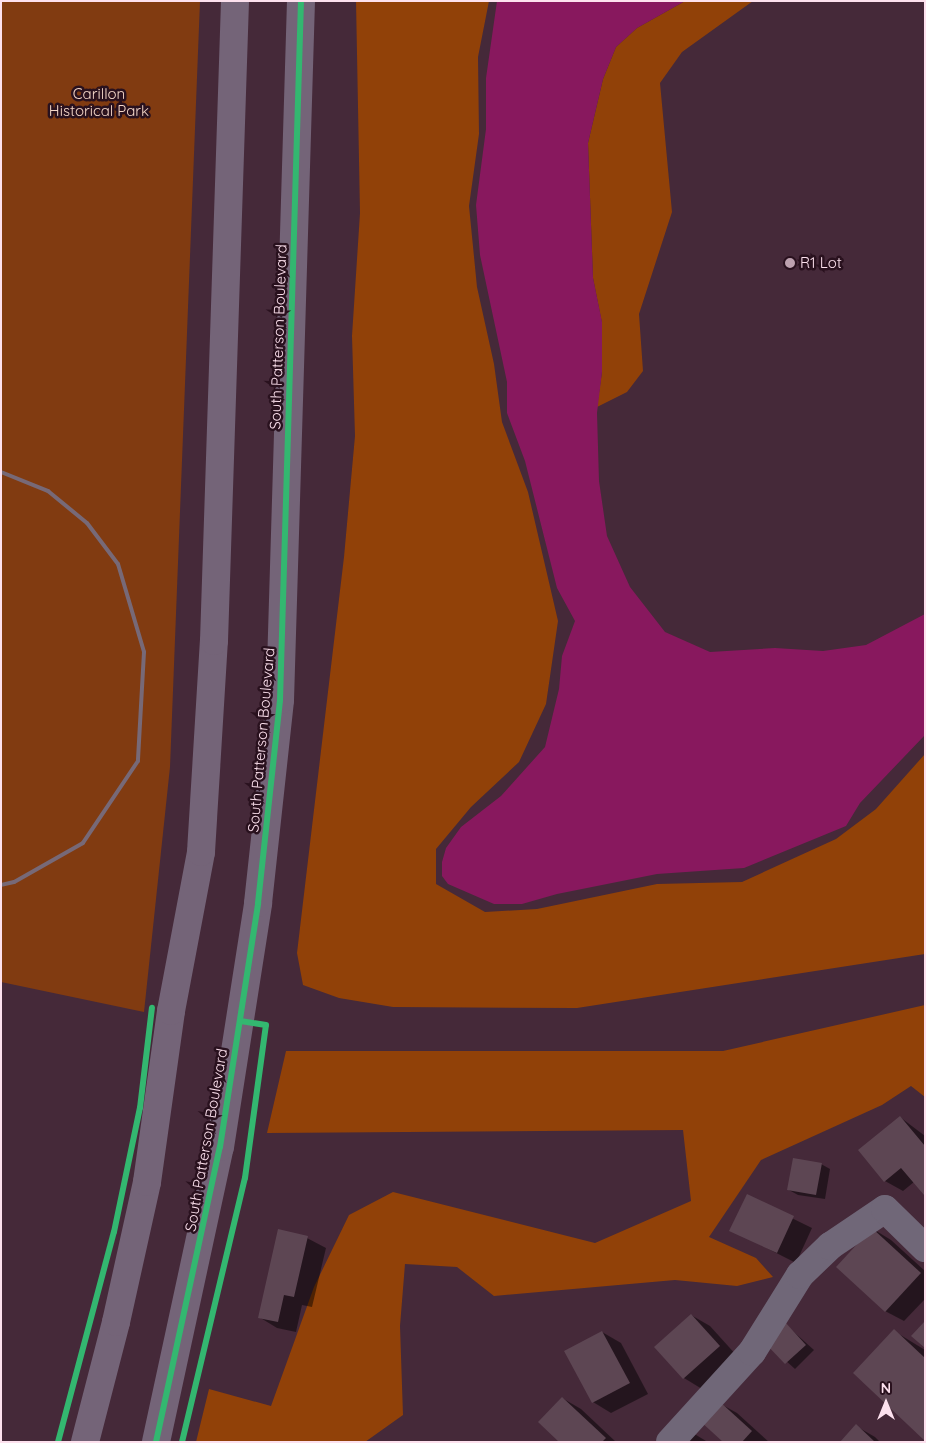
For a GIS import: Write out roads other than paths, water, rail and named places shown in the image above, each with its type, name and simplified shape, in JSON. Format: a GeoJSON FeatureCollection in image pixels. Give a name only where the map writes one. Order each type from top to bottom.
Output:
{"type":"FeatureCollection","features":[{"type":"Feature","properties":{"kind":"main road"},"geometry":{"type":"LineString","coordinates":[[85,1442],[147,1182],[171,1011],[201,852],[214,641],[235,1]]}},
{"type":"Feature","properties":{"kind":"main road","name":"South Patterson Boulevard"},"geometry":{"type":"LineString","coordinates":[[156,1442],[220,1147],[258,903],[280,700],[302,1]]}},
{"type":"Feature","properties":{"kind":"street"},"geometry":{"type":"LineString","coordinates":[[670,1442],[752,1352],[800,1275],[830,1246],[885,1209],[925,1248]]}},
{"type":"Feature","properties":{"kind":"railway"},"geometry":{"type":"LineString","coordinates":[[1,472],[48,491],[87,523],[118,564],[144,652],[138,761],[83,843],[14,882],[1,885]]}},
{"type":"Feature","properties":{"kind":"place","name":"R1 Lot"},"geometry":{"type":"Point","coordinates":[790,263]}},
{"type":"Feature","properties":{"kind":"park label","name":"Carillon Historical Park"},"geometry":{"type":"Point","coordinates":[99,102]}}]}
